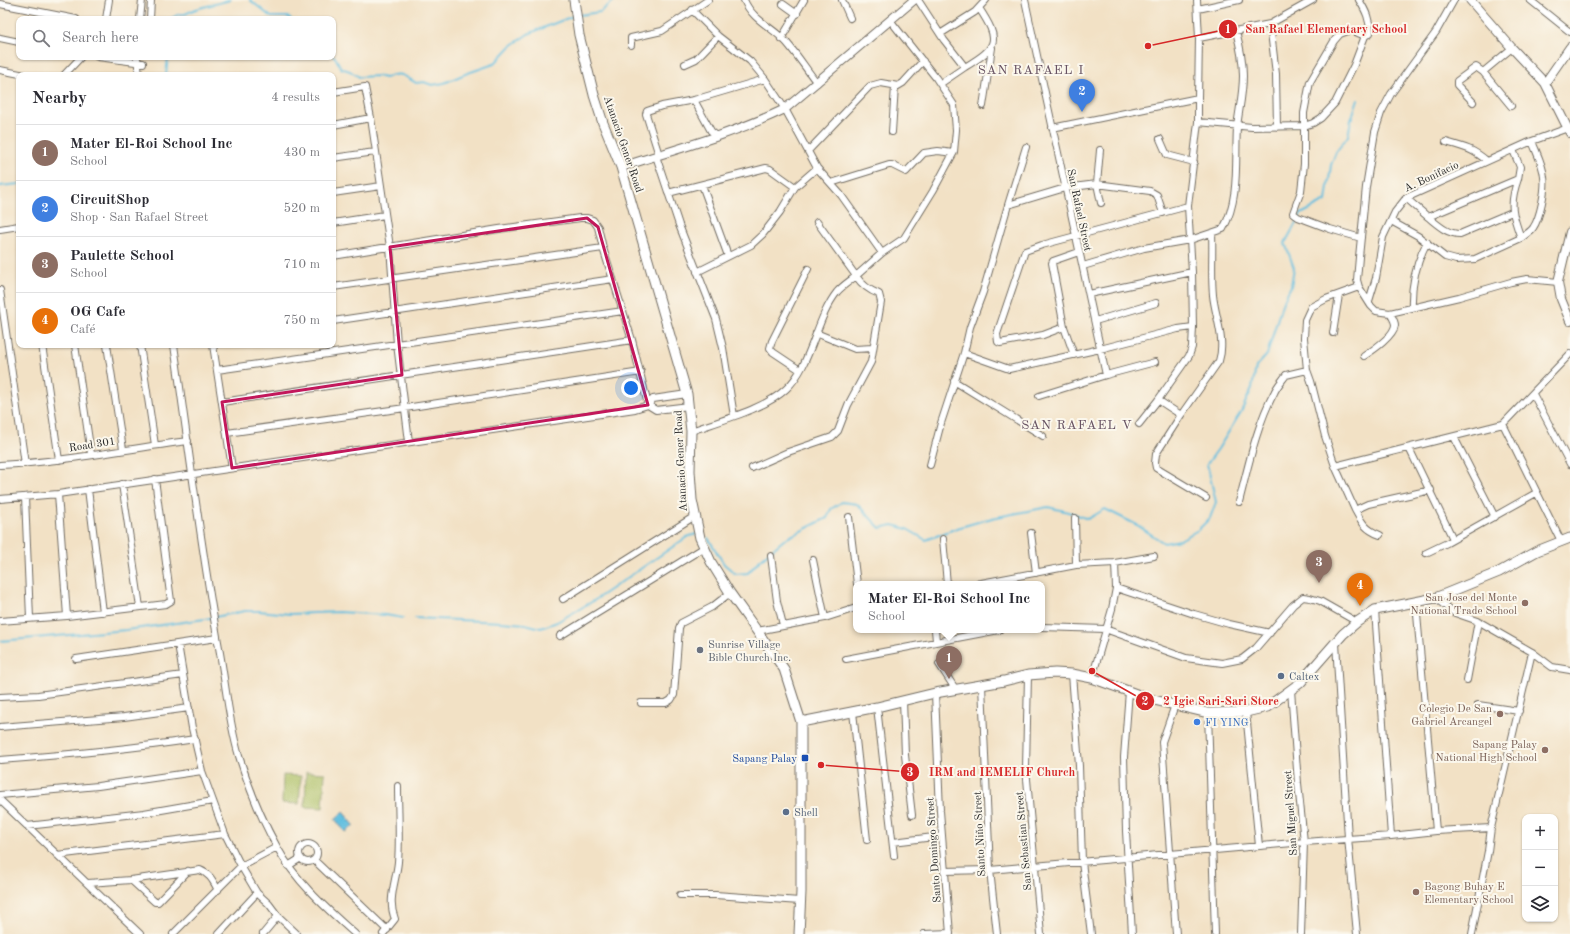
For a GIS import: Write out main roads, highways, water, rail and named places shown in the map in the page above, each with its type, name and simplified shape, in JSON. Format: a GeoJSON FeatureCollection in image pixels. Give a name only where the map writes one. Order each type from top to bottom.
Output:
{"type":"FeatureCollection","features":[{"type":"Feature","properties":{"kind":"main road","name":"Atanacio Gener Road"},"geometry":{"type":"LineString","coordinates":[[575,4],[579,35],[594,95],[603,123],[621,167],[690,406],[690,471],[692,500],[700,538],[711,562],[730,593],[784,669],[801,722],[799,934]]}},
{"type":"Feature","properties":{"kind":"main road"},"geometry":{"type":"LineString","coordinates":[[801,722],[877,707],[935,693],[1028,675],[1055,673],[1072,674],[1092,678],[1150,699],[1208,712],[1246,712],[1267,707],[1291,690],[1357,622],[1375,610],[1435,598],[1499,572],[1537,551],[1566,539]]}},
{"type":"Feature","properties":{"kind":"water"},"geometry":{"type":"Polygon","coordinates":[[[343,812],[354,825],[345,832],[335,819],[343,812]]]}},
{"type":"Feature","properties":{"kind":"waterway"},"geometry":{"type":"LineString","coordinates":[[175,16],[230,0]]}},
{"type":"Feature","properties":{"kind":"waterway"},"geometry":{"type":"LineString","coordinates":[[250,0],[270,16]]}},
{"type":"Feature","properties":{"kind":"waterway"},"geometry":{"type":"LineString","coordinates":[[579,15],[600,12],[615,0]]}},
{"type":"Feature","properties":{"kind":"waterway"},"geometry":{"type":"LineString","coordinates":[[336,59],[341,68],[350,71],[359,77],[377,76],[385,78],[398,74],[416,83],[424,82],[432,85],[444,83],[494,64],[511,46],[528,34],[573,16]]}},
{"type":"Feature","properties":{"kind":"waterway"},"geometry":{"type":"LineString","coordinates":[[166,72],[168,60]]}},
{"type":"Feature","properties":{"kind":"waterway"},"geometry":{"type":"LineString","coordinates":[[708,538],[724,564],[736,574],[748,573],[759,561],[785,539],[827,518],[831,509],[842,502],[857,504],[880,528],[893,525],[907,529],[926,540],[957,528],[992,518],[1048,507],[1069,512],[1088,519],[1105,509],[1137,525],[1164,543],[1180,540],[1198,530],[1210,518],[1216,502],[1207,464],[1241,412],[1252,388],[1256,367],[1267,355],[1282,304],[1291,286],[1294,268],[1285,243],[1301,214],[1326,201],[1331,165],[1336,152],[1348,136],[1351,120],[1358,99]]}},
{"type":"Feature","properties":{"kind":"waterway"},"geometry":{"type":"LineString","coordinates":[[0,186],[16,184]]}},
{"type":"Feature","properties":{"kind":"waterway"},"geometry":{"type":"LineString","coordinates":[[415,618],[502,622],[525,624],[541,628],[557,622],[595,600],[687,537],[696,534]]}},
{"type":"Feature","properties":{"kind":"waterway"},"geometry":{"type":"LineString","coordinates":[[0,641],[126,630],[205,619],[245,611],[290,614],[339,612],[385,615],[403,618]]}},
{"type":"Feature","properties":{"kind":"place","name":"San Rafael Elementary School"},"geometry":{"type":"Point","coordinates":[1148,46]}},
{"type":"Feature","properties":{"kind":"place","name":"CircuitShop"},"geometry":{"type":"Point","coordinates":[1082,112]}},
{"type":"Feature","properties":{"kind":"place","name":"Paulette School"},"geometry":{"type":"Point","coordinates":[1319,583]}},
{"type":"Feature","properties":{"kind":"place","name":"San Jose del Monte National Trade School"},"geometry":{"type":"Point","coordinates":[1525,603]}},
{"type":"Feature","properties":{"kind":"place","name":"OG Cafe"},"geometry":{"type":"Point","coordinates":[1360,606]}},
{"type":"Feature","properties":{"kind":"place","name":"Sunrise Village Bible Church Inc."},"geometry":{"type":"Point","coordinates":[700,650]}},
{"type":"Feature","properties":{"kind":"place","name":"2 Igie Sari-Sari Store"},"geometry":{"type":"Point","coordinates":[1092,671]}},
{"type":"Feature","properties":{"kind":"place","name":"Caltex"},"geometry":{"type":"Point","coordinates":[1281,676]}},
{"type":"Feature","properties":{"kind":"place","name":"Mater El-Roi School Inc"},"geometry":{"type":"Point","coordinates":[949,679]}},
{"type":"Feature","properties":{"kind":"place","name":"Colegio De San Gabriel Arcangel"},"geometry":{"type":"Point","coordinates":[1500,714]}},
{"type":"Feature","properties":{"kind":"place","name":"FI YING"},"geometry":{"type":"Point","coordinates":[1197,722]}},
{"type":"Feature","properties":{"kind":"place","name":"Sapang Palay National High School"},"geometry":{"type":"Point","coordinates":[1545,750]}},
{"type":"Feature","properties":{"kind":"place","name":"Sapang Palay"},"geometry":{"type":"Point","coordinates":[805,758]}},
{"type":"Feature","properties":{"kind":"place","name":"IRM and IEMELIF Church"},"geometry":{"type":"Point","coordinates":[821,765]}},
{"type":"Feature","properties":{"kind":"place","name":"Shell"},"geometry":{"type":"Point","coordinates":[786,812]}},
{"type":"Feature","properties":{"kind":"place","name":"Bagong Buhay E Elementary School"},"geometry":{"type":"Point","coordinates":[1416,892]}},
{"type":"Feature","properties":{"kind":"district","name":"SAN RAFAEL I"},"geometry":{"type":"Point","coordinates":[1031,69]}},
{"type":"Feature","properties":{"kind":"district","name":"SAN RAFAEL V"},"geometry":{"type":"Point","coordinates":[1077,424]}}]}
